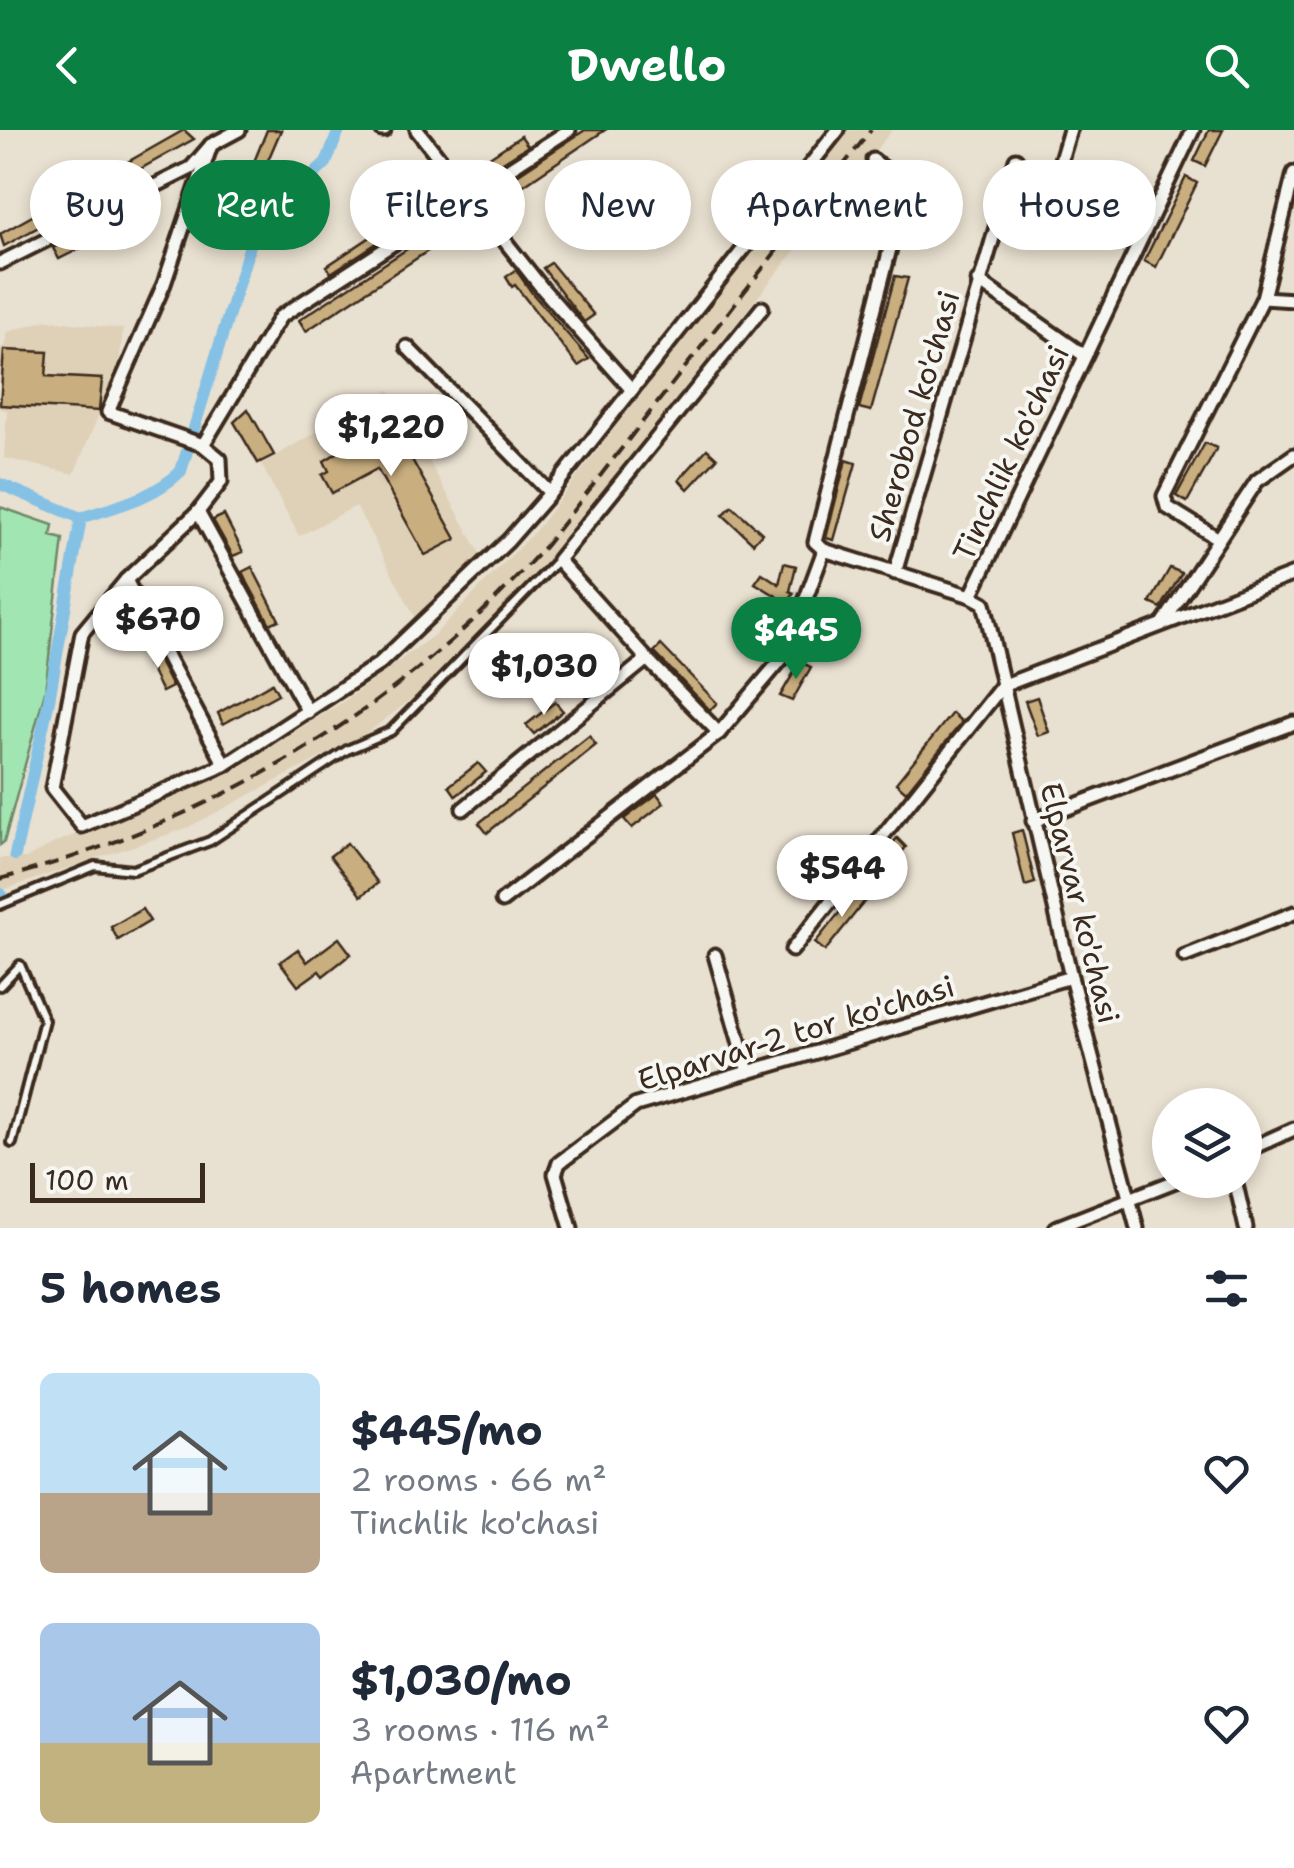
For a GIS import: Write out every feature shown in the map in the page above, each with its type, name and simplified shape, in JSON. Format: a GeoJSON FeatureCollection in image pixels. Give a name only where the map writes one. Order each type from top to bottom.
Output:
{"type":"FeatureCollection","features":[{"type":"Feature","properties":{"kind":"street"},"geometry":{"type":"LineString","coordinates":[[0,263],[192,168],[210,145],[238,130]]}},
{"type":"Feature","properties":{"kind":"street"},"geometry":{"type":"LineString","coordinates":[[416,130],[439,160]]}},
{"type":"Feature","properties":{"kind":"street"},"geometry":{"type":"LineString","coordinates":[[523,160],[568,130]]}},
{"type":"Feature","properties":{"kind":"street"},"geometry":{"type":"LineString","coordinates":[[210,145],[164,284],[108,412],[203,445],[220,460],[221,482],[198,512],[126,580],[82,633],[52,788],[82,826],[225,765],[379,664],[494,556],[550,493],[838,130]]}},
{"type":"Feature","properties":{"kind":"street"},"geometry":{"type":"LineString","coordinates":[[1061,160],[1070,130]]}},
{"type":"Feature","properties":{"kind":"street","name":"Tinchlik ko'chasi"},"geometry":{"type":"LineString","coordinates":[[824,550],[971,596],[1193,130]]}},
{"type":"Feature","properties":{"kind":"street","name":"Sherobod ko'chasi"},"geometry":{"type":"LineString","coordinates":[[895,573],[1016,159]]}},
{"type":"Feature","properties":{"kind":"street"},"geometry":{"type":"LineString","coordinates":[[1217,538],[1167,506],[1164,496],[1262,298],[1294,173]]}},
{"type":"Feature","properties":{"kind":"street"},"geometry":{"type":"LineString","coordinates":[[203,445],[280,317],[384,250]]}},
{"type":"Feature","properties":{"kind":"street"},"geometry":{"type":"LineString","coordinates":[[512,250],[632,390]]}},
{"type":"Feature","properties":{"kind":"street"},"geometry":{"type":"LineString","coordinates":[[502,901],[720,732],[785,655],[824,550],[816,542],[890,250]]}},
{"type":"Feature","properties":{"kind":"street"},"geometry":{"type":"LineString","coordinates":[[978,281],[1085,356]]}},
{"type":"Feature","properties":{"kind":"street"},"geometry":{"type":"LineString","coordinates":[[1262,298],[1294,300]]}},
{"type":"Feature","properties":{"kind":"street"},"geometry":{"type":"LineString","coordinates":[[720,732],[646,659],[558,560],[762,308]]}},
{"type":"Feature","properties":{"kind":"street"},"geometry":{"type":"LineString","coordinates":[[407,347],[550,493]]}},
{"type":"Feature","properties":{"kind":"street"},"geometry":{"type":"LineString","coordinates":[[1164,622],[1257,481],[1294,455]]}},
{"type":"Feature","properties":{"kind":"street"},"geometry":{"type":"LineString","coordinates":[[198,512],[308,712]]}},
{"type":"Feature","properties":{"kind":"street"},"geometry":{"type":"LineString","coordinates":[[792,950],[1002,686],[1294,574]]}},
{"type":"Feature","properties":{"kind":"street"},"geometry":{"type":"LineString","coordinates":[[126,580],[225,765]]}},
{"type":"Feature","properties":{"kind":"street","name":"Elparvar ko'chasi"},"geometry":{"type":"LineString","coordinates":[[971,596],[984,603],[1071,978],[1136,1228]]}},
{"type":"Feature","properties":{"kind":"street"},"geometry":{"type":"LineString","coordinates":[[463,810],[646,659]]}},
{"type":"Feature","properties":{"kind":"street"},"geometry":{"type":"LineString","coordinates":[[1033,821],[1294,723]]}},
{"type":"Feature","properties":{"kind":"street"},"geometry":{"type":"LineString","coordinates":[[1185,956],[1294,913]]}},
{"type":"Feature","properties":{"kind":"street"},"geometry":{"type":"LineString","coordinates":[[714,955],[748,1072]]}},
{"type":"Feature","properties":{"kind":"street","name":"Elparvar-2 tor ko'chasi"},"geometry":{"type":"LineString","coordinates":[[572,1228],[556,1174],[564,1156],[636,1105],[1071,978]]}},
{"type":"Feature","properties":{"kind":"street"},"geometry":{"type":"LineString","coordinates":[[1262,1143],[1294,1129]]}},
{"type":"Feature","properties":{"kind":"street"},"geometry":{"type":"LineString","coordinates":[[1055,1228],[1152,1192]]}},
{"type":"Feature","properties":{"kind":"street"},"geometry":{"type":"LineString","coordinates":[[1239,1198],[1246,1228]]}},
{"type":"Feature","properties":{"kind":"lane"},"geometry":{"type":"LineString","coordinates":[[3,904],[95,866],[133,870],[210,842],[347,750],[391,731],[558,560]]}},
{"type":"Feature","properties":{"kind":"lane"},"geometry":{"type":"LineString","coordinates":[[0,986],[20,965],[44,1020],[12,1143]]}},
{"type":"Feature","properties":{"kind":"shaded area"},"geometry":{"type":"Polygon","coordinates":[[[850,130],[892,130],[868,160],[826,160],[850,130]]]}},
{"type":"Feature","properties":{"kind":"shaded area"},"geometry":{"type":"Polygon","coordinates":[[[752,250],[795,250],[556,556],[414,697],[367,733],[187,828],[0,891],[0,858],[27,858],[56,842],[173,798],[258,754],[343,702],[434,635],[537,529],[752,250]]]}},
{"type":"Feature","properties":{"kind":"shaded area"},"geometry":{"type":"Polygon","coordinates":[[[47,320],[123,329],[119,366],[74,474],[4,458],[7,410],[0,409],[0,349],[6,344],[7,332],[47,320]]]}},
{"type":"Feature","properties":{"kind":"shaded area"},"geometry":{"type":"Polygon","coordinates":[[[390,390],[482,557],[416,619],[356,506],[299,536],[261,464],[390,390]]]}},
{"type":"Feature","properties":{"kind":"green space"},"geometry":{"type":"Polygon","coordinates":[[[0,507],[53,525],[51,536],[63,539],[45,691],[0,845],[0,507]]]}},
{"type":"Feature","properties":{"kind":"building"},"geometry":{"type":"Polygon","coordinates":[[[184,130],[194,139],[156,160],[131,160],[184,130]]]}},
{"type":"Feature","properties":{"kind":"building"},"geometry":{"type":"Polygon","coordinates":[[[267,130],[281,130],[268,160],[255,160],[267,130]]]}},
{"type":"Feature","properties":{"kind":"building"},"geometry":{"type":"Polygon","coordinates":[[[585,130],[605,130],[561,160],[545,160],[545,171],[525,184],[525,170],[585,130]]]}},
{"type":"Feature","properties":{"kind":"building"},"geometry":{"type":"Polygon","coordinates":[[[1209,130],[1223,130],[1205,166],[1194,161],[1209,130]]]}},
{"type":"Feature","properties":{"kind":"building"},"geometry":{"type":"Polygon","coordinates":[[[521,136],[528,146],[506,160],[485,160],[521,136]]]}},
{"type":"Feature","properties":{"kind":"building"},"geometry":{"type":"Polygon","coordinates":[[[1186,177],[1197,183],[1156,267],[1144,261],[1150,250],[1156,250],[1156,237],[1186,177]]]}},
{"type":"Feature","properties":{"kind":"building"},"geometry":{"type":"Polygon","coordinates":[[[30,217],[30,232],[4,246],[0,234],[30,217]]]}},
{"type":"Feature","properties":{"kind":"building"},"geometry":{"type":"Polygon","coordinates":[[[54,250],[77,250],[59,259],[54,250]]]}},
{"type":"Feature","properties":{"kind":"building"},"geometry":{"type":"Polygon","coordinates":[[[351,250],[366,250],[331,273],[327,266],[351,250]]]}},
{"type":"Feature","properties":{"kind":"building"},"geometry":{"type":"Polygon","coordinates":[[[406,250],[429,250],[306,331],[299,320],[406,250]]]}},
{"type":"Feature","properties":{"kind":"building"},"geometry":{"type":"Polygon","coordinates":[[[551,263],[594,315],[584,322],[543,268],[551,263]]]}},
{"type":"Feature","properties":{"kind":"building"},"geometry":{"type":"Polygon","coordinates":[[[516,270],[589,359],[578,366],[515,285],[512,287],[506,277],[516,270]]]}},
{"type":"Feature","properties":{"kind":"building"},"geometry":{"type":"Polygon","coordinates":[[[895,276],[908,278],[871,411],[859,408],[895,276]]]}},
{"type":"Feature","properties":{"kind":"building"},"geometry":{"type":"Polygon","coordinates":[[[4,350],[48,352],[46,376],[102,379],[99,411],[0,405],[4,350]]]}},
{"type":"Feature","properties":{"kind":"building"},"geometry":{"type":"Polygon","coordinates":[[[248,409],[274,455],[258,463],[234,422],[248,409]]]}},
{"type":"Feature","properties":{"kind":"building"},"geometry":{"type":"Polygon","coordinates":[[[384,409],[456,539],[425,555],[377,469],[332,493],[322,475],[329,471],[324,461],[361,438],[354,426],[384,409]]]}},
{"type":"Feature","properties":{"kind":"building"},"geometry":{"type":"Polygon","coordinates":[[[1205,443],[1217,448],[1187,502],[1176,496],[1205,443]]]}},
{"type":"Feature","properties":{"kind":"building"},"geometry":{"type":"Polygon","coordinates":[[[707,449],[717,458],[688,489],[679,480],[707,449]]]}},
{"type":"Feature","properties":{"kind":"building"},"geometry":{"type":"Polygon","coordinates":[[[846,460],[856,463],[834,540],[826,538],[846,460]]]}},
{"type":"Feature","properties":{"kind":"building"},"geometry":{"type":"Polygon","coordinates":[[[732,506],[762,533],[753,543],[723,515],[732,506]]]}},
{"type":"Feature","properties":{"kind":"building"},"geometry":{"type":"Polygon","coordinates":[[[224,515],[243,552],[233,556],[213,520],[224,515]]]}},
{"type":"Feature","properties":{"kind":"building"},"geometry":{"type":"Polygon","coordinates":[[[784,563],[796,566],[790,591],[794,593],[788,603],[755,583],[762,573],[779,584],[784,563]]]}},
{"type":"Feature","properties":{"kind":"building"},"geometry":{"type":"Polygon","coordinates":[[[252,567],[279,620],[270,624],[242,572],[252,567]]]}},
{"type":"Feature","properties":{"kind":"building"},"geometry":{"type":"Polygon","coordinates":[[[1170,568],[1182,573],[1161,608],[1150,603],[1170,568]]]}},
{"type":"Feature","properties":{"kind":"building"},"geometry":{"type":"Polygon","coordinates":[[[661,645],[717,703],[710,710],[654,652],[661,645]]]}},
{"type":"Feature","properties":{"kind":"building"},"geometry":{"type":"Polygon","coordinates":[[[153,650],[172,687],[162,692],[143,654],[153,650]]]}},
{"type":"Feature","properties":{"kind":"building"},"geometry":{"type":"Polygon","coordinates":[[[800,662],[811,667],[792,701],[780,696],[800,662]]]}},
{"type":"Feature","properties":{"kind":"building"},"geometry":{"type":"Polygon","coordinates":[[[272,683],[278,694],[223,724],[218,713],[272,683]]]}},
{"type":"Feature","properties":{"kind":"building"},"geometry":{"type":"Polygon","coordinates":[[[1037,697],[1049,732],[1038,736],[1025,701],[1037,697]]]}},
{"type":"Feature","properties":{"kind":"building"},"geometry":{"type":"Polygon","coordinates":[[[555,702],[563,711],[534,734],[526,725],[555,702]]]}},
{"type":"Feature","properties":{"kind":"building"},"geometry":{"type":"Polygon","coordinates":[[[952,713],[962,722],[906,792],[896,783],[952,713]]]}},
{"type":"Feature","properties":{"kind":"building"},"geometry":{"type":"Polygon","coordinates":[[[589,736],[596,745],[487,833],[479,823],[589,736]]]}},
{"type":"Feature","properties":{"kind":"building"},"geometry":{"type":"Polygon","coordinates":[[[478,763],[486,772],[456,796],[449,786],[478,763]]]}},
{"type":"Feature","properties":{"kind":"building"},"geometry":{"type":"Polygon","coordinates":[[[657,794],[664,803],[632,828],[624,819],[657,794]]]}},
{"type":"Feature","properties":{"kind":"building"},"geometry":{"type":"Polygon","coordinates":[[[1022,830],[1035,883],[1025,886],[1012,833],[1022,830]]]}},
{"type":"Feature","properties":{"kind":"building"},"geometry":{"type":"Polygon","coordinates":[[[897,838],[906,847],[881,878],[871,870],[897,838]]]}},
{"type":"Feature","properties":{"kind":"building"},"geometry":{"type":"Polygon","coordinates":[[[347,843],[378,883],[361,896],[330,856],[347,843]]]}},
{"type":"Feature","properties":{"kind":"building"},"geometry":{"type":"Polygon","coordinates":[[[859,888],[868,897],[825,951],[815,943],[859,888]]]}},
{"type":"Feature","properties":{"kind":"building"},"geometry":{"type":"Polygon","coordinates":[[[142,909],[150,921],[118,940],[111,927],[142,909]]]}},
{"type":"Feature","properties":{"kind":"building"},"geometry":{"type":"Polygon","coordinates":[[[339,938],[351,954],[323,976],[319,971],[298,986],[280,962],[298,949],[307,962],[339,938]]]}},
{"type":"Feature","properties":{"kind":"waterway"},"geometry":{"type":"LineString","coordinates":[[0,484],[81,518],[147,495],[181,471],[254,232],[326,163],[339,130]]}},
{"type":"Feature","properties":{"kind":"waterway"},"geometry":{"type":"LineString","coordinates":[[15,855],[49,700],[81,518]]}},
{"type":"Feature","properties":{"kind":"waterway"},"geometry":{"type":"LineString","coordinates":[[0,899],[1,894]]}},
{"type":"Feature","properties":{"kind":"railway"},"geometry":{"type":"LineString","coordinates":[[0,879],[79,855],[228,792],[365,709],[429,659],[489,605],[546,545],[871,130]]}}]}
